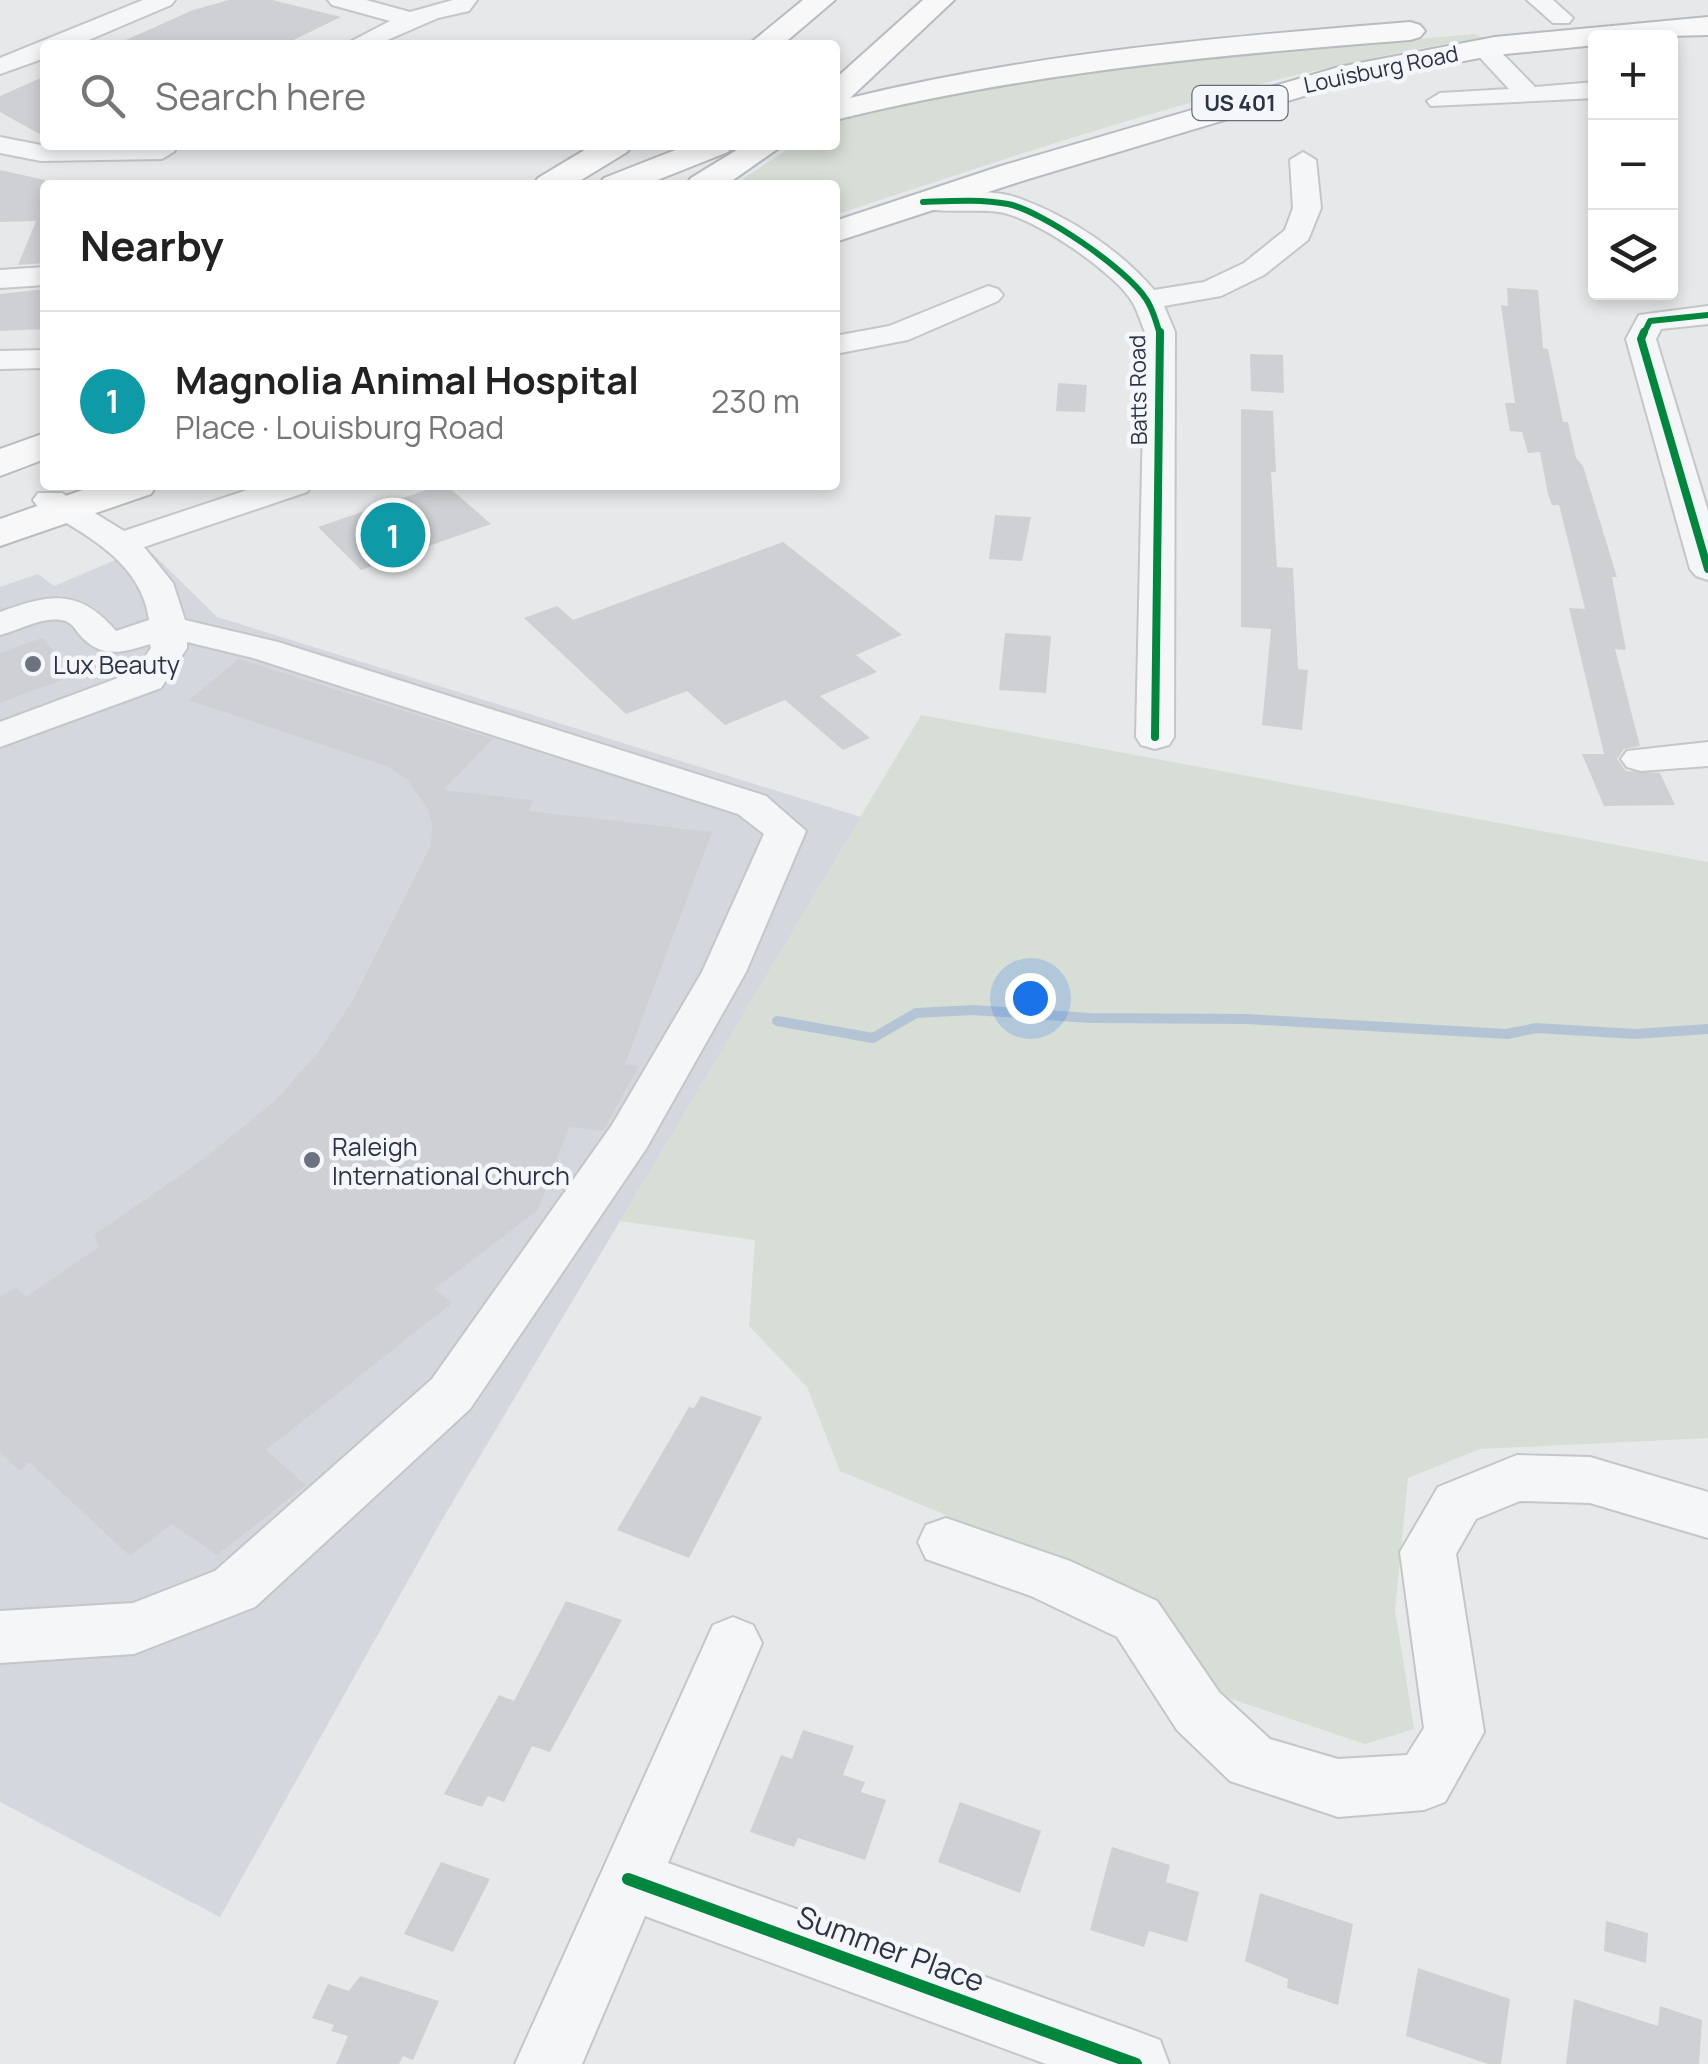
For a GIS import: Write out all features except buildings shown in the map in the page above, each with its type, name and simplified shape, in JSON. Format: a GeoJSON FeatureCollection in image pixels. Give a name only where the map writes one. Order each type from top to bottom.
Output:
{"type":"FeatureCollection","features":[{"type":"Feature","properties":{"kind":"highway"},"geometry":{"type":"LineString","coordinates":[[769,40],[821,0]]}},
{"type":"Feature","properties":{"kind":"highway"},"geometry":{"type":"LineString","coordinates":[[840,96],[940,0]]}},
{"type":"Feature","properties":{"kind":"highway","name":"Louisburg Road"},"geometry":{"type":"LineString","coordinates":[[840,99],[1088,62],[1550,9],[1708,8]]}},
{"type":"Feature","properties":{"kind":"highway","name":"Louisburg Road"},"geometry":{"type":"LineString","coordinates":[[840,230],[923,202],[1012,189],[1339,76],[1483,48],[1708,26]]}},
{"type":"Feature","properties":{"kind":"highway"},"geometry":{"type":"LineString","coordinates":[[558,180],[608,150]]}},
{"type":"Feature","properties":{"kind":"highway"},"geometry":{"type":"LineString","coordinates":[[629,180],[704,150]]}},
{"type":"Feature","properties":{"kind":"highway"},"geometry":{"type":"LineString","coordinates":[[711,180],[758,151]]}},
{"type":"Feature","properties":{"kind":"highway"},"geometry":{"type":"LineString","coordinates":[[0,464],[40,448]]}},
{"type":"Feature","properties":{"kind":"highway"},"geometry":{"type":"LineString","coordinates":[[0,529],[68,499],[112,490]]}},
{"type":"Feature","properties":{"kind":"street"},"geometry":{"type":"LineString","coordinates":[[68,40],[162,0]]}},
{"type":"Feature","properties":{"kind":"street"},"geometry":{"type":"LineString","coordinates":[[340,0],[411,20]]}},
{"type":"Feature","properties":{"kind":"street"},"geometry":{"type":"LineString","coordinates":[[367,40],[411,20],[461,6],[466,0]]}},
{"type":"Feature","properties":{"kind":"street"},"geometry":{"type":"LineString","coordinates":[[1483,48],[1529,95]]}},
{"type":"Feature","properties":{"kind":"street"},"geometry":{"type":"LineString","coordinates":[[0,66],[40,51]]}},
{"type":"Feature","properties":{"kind":"street"},"geometry":{"type":"LineString","coordinates":[[1440,101],[1588,91]]}},
{"type":"Feature","properties":{"kind":"street"},"geometry":{"type":"LineString","coordinates":[[0,145],[40,153],[162,150]]}},
{"type":"Feature","properties":{"kind":"street"},"geometry":{"type":"LineString","coordinates":[[1147,300],[1211,290],[1254,269],[1298,234],[1307,208],[1303,160]]}},
{"type":"Feature","properties":{"kind":"street","name":"Batts Road"},"geometry":{"type":"LineString","coordinates":[[1012,189],[1109,261],[1147,300],[1160,332],[1155,737]]}},
{"type":"Feature","properties":{"kind":"street"},"geometry":{"type":"LineString","coordinates":[[0,278],[40,276]]}},
{"type":"Feature","properties":{"kind":"street"},"geometry":{"type":"LineString","coordinates":[[840,343],[896,334],[988,295]]}},
{"type":"Feature","properties":{"kind":"street"},"geometry":{"type":"LineString","coordinates":[[1708,315],[1650,321],[1641,339],[1708,569]]}},
{"type":"Feature","properties":{"kind":"street"},"geometry":{"type":"LineString","coordinates":[[0,360],[40,359]]}},
{"type":"Feature","properties":{"kind":"street"},"geometry":{"type":"LineString","coordinates":[[118,544],[280,490]]}},
{"type":"Feature","properties":{"kind":"street"},"geometry":{"type":"LineString","coordinates":[[0,734],[148,680],[170,648],[163,600],[144,566],[68,499]]}},
{"type":"Feature","properties":{"kind":"street"},"geometry":{"type":"LineString","coordinates":[[0,624],[39,610],[63,609],[82,615],[103,640],[116,643],[166,626],[265,650],[752,805],[786,830],[724,972],[629,1137],[451,1394],[235,1589],[134,1628],[0,1637]]}},
{"type":"Feature","properties":{"kind":"street"},"geometry":{"type":"LineString","coordinates":[[1641,760],[1708,754]]}},
{"type":"Feature","properties":{"kind":"street"},"geometry":{"type":"LineString","coordinates":[[946,1542],[1050,1578],[1137,1619],[1198,1711],[1251,1760],[1338,1788],[1424,1782],[1454,1732],[1428,1552],[1456,1503],[1517,1478],[1590,1480],[1708,1514]]}},
{"type":"Feature","properties":{"kind":"street"},"geometry":{"type":"LineString","coordinates":[[548,2064],[734,1643]]}},
{"type":"Feature","properties":{"kind":"street","name":"Summer Place"},"geometry":{"type":"LineString","coordinates":[[628,1879],[1136,2064]]}},
{"type":"Feature","properties":{"kind":"shaded area"},"geometry":{"type":"Polygon","coordinates":[[[1474,34],[1484,38],[1401,52],[1237,90],[994,162],[840,213],[840,180],[742,180],[786,150],[840,150],[840,117],[1016,80],[1138,64],[1474,34]]]}},
{"type":"Feature","properties":{"kind":"shaded area"},"geometry":{"type":"Polygon","coordinates":[[[146,547],[217,617],[861,817],[443,1518],[220,1917],[0,1802],[0,587],[38,574],[54,586],[146,547]]]}},
{"type":"Feature","properties":{"kind":"shaded area"},"geometry":{"type":"Polygon","coordinates":[[[921,715],[1708,862],[1708,1438],[1480,1449],[1408,1478],[1395,1610],[1414,1729],[1365,1744],[1217,1694],[1105,1581],[840,1471],[807,1387],[749,1326],[755,1240],[620,1221],[921,715]]]}},
{"type":"Feature","properties":{"kind":"waterway"},"geometry":{"type":"LineString","coordinates":[[777,1021],[873,1038],[916,1013],[973,1010],[1090,1018],[1247,1019],[1507,1034],[1536,1028],[1635,1034],[1708,1029]]}},
{"type":"Feature","properties":{"kind":"cycle path"},"geometry":{"type":"LineString","coordinates":[[923,202],[971,200],[1012,205],[1068,234],[1125,274],[1147,300],[1160,332],[1155,737]]}},
{"type":"Feature","properties":{"kind":"cycle path"},"geometry":{"type":"LineString","coordinates":[[1708,315],[1650,321],[1641,339],[1708,569]]}},
{"type":"Feature","properties":{"kind":"cycle path"},"geometry":{"type":"LineString","coordinates":[[628,1879],[1136,2064]]}},
{"type":"Feature","properties":{"kind":"place","name":"Magnolia Animal Hospital"},"geometry":{"type":"Point","coordinates":[393,535]}},
{"type":"Feature","properties":{"kind":"place","name":"Lux Beauty"},"geometry":{"type":"Point","coordinates":[33,664]}},
{"type":"Feature","properties":{"kind":"place","name":"Raleigh International Church"},"geometry":{"type":"Point","coordinates":[312,1160]}}]}
